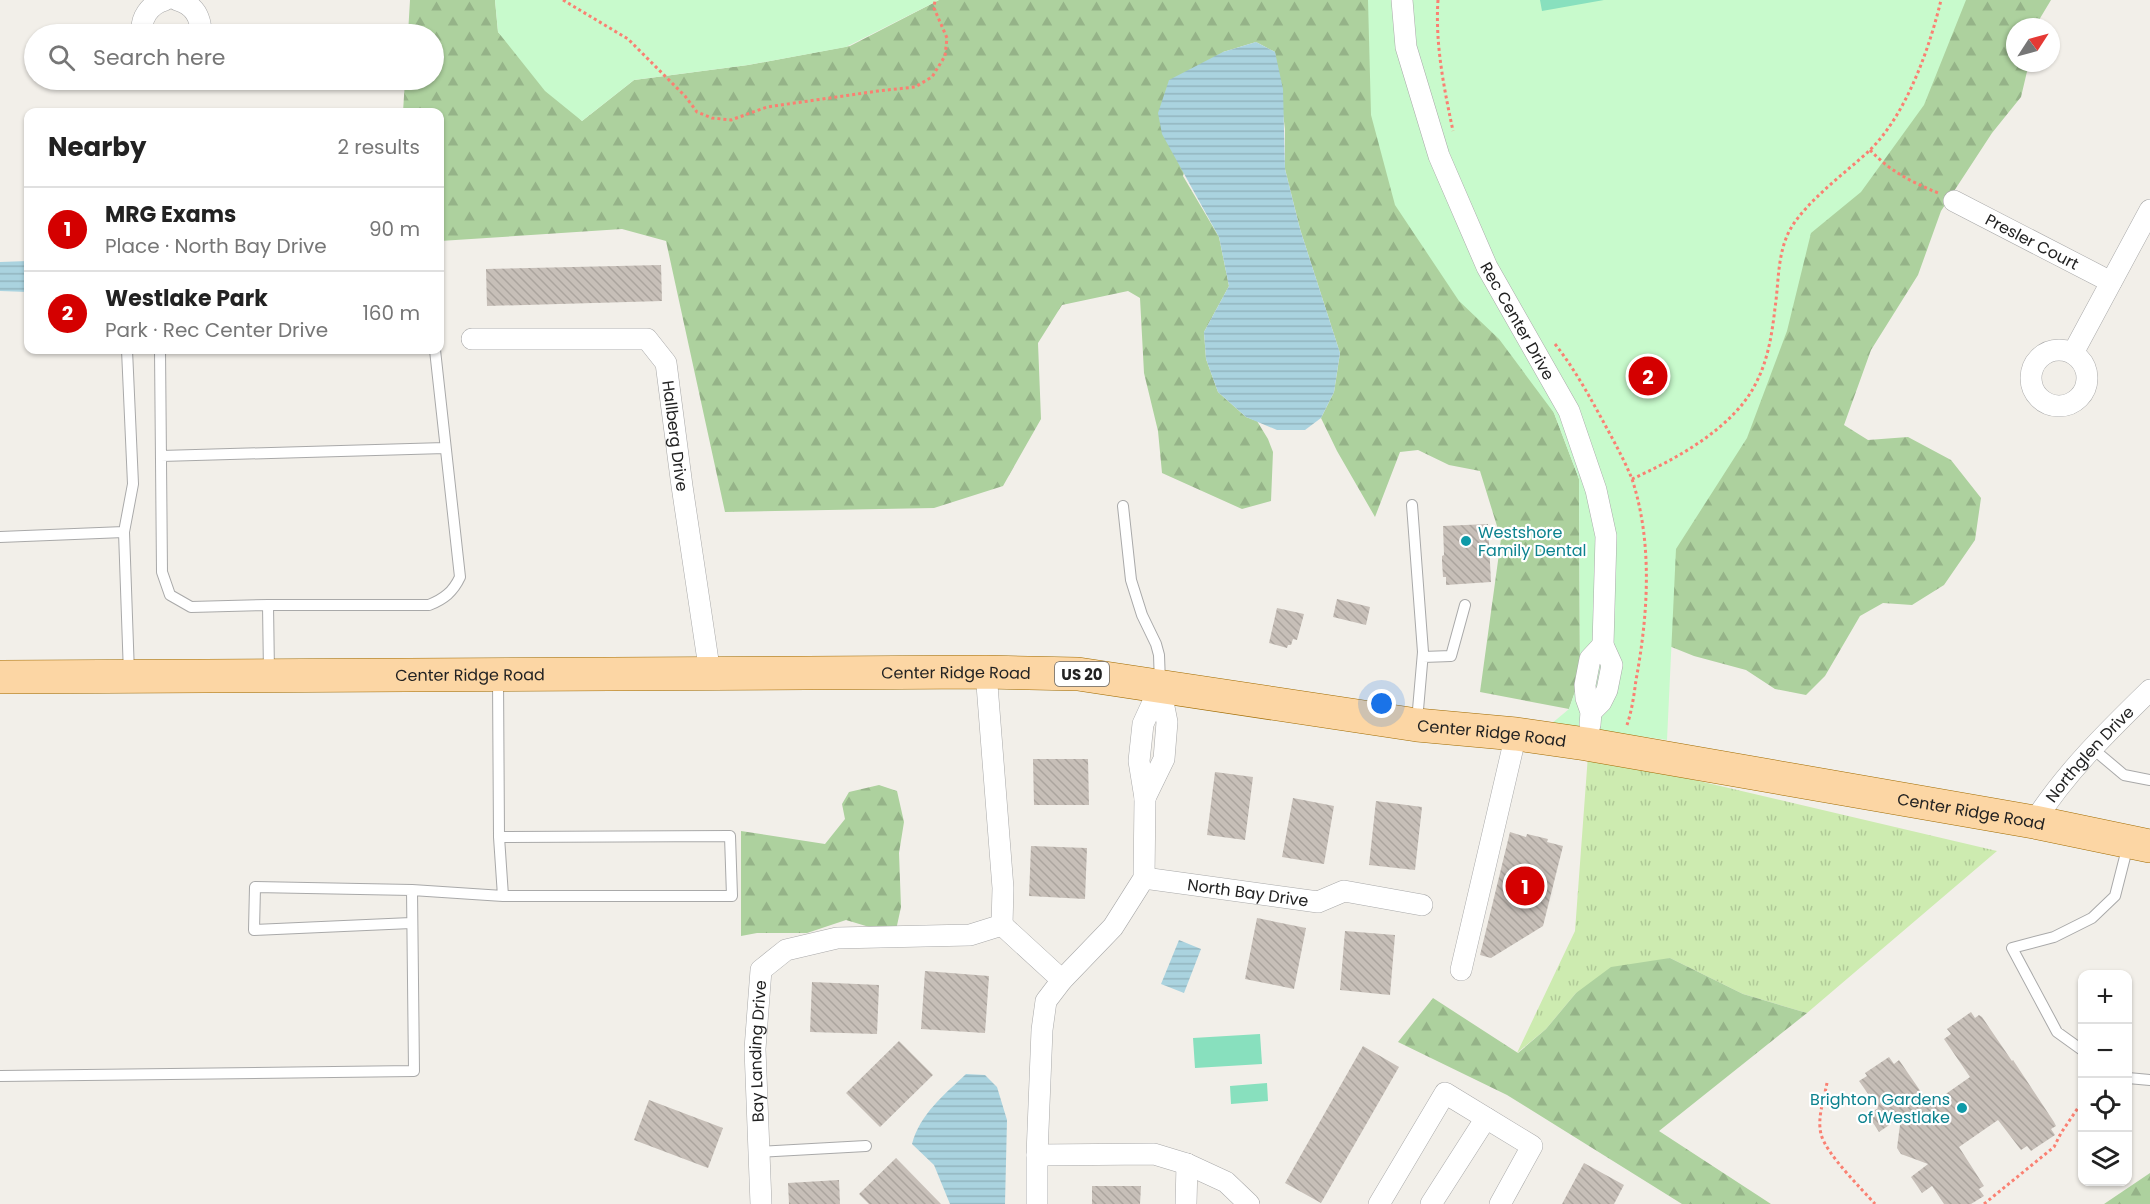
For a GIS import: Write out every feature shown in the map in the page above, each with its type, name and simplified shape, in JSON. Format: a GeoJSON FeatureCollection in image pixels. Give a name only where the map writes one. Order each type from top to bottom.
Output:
{"type":"FeatureCollection","features":[{"type":"Feature","properties":{"kind":"main road","name":"Center Ridge Road"},"geometry":{"type":"LineString","coordinates":[[0,677],[986,672],[1078,674],[1417,725],[1516,734],[1589,728],[2140,844]]}},
{"type":"Feature","properties":{"kind":"street"},"geometry":{"type":"LineString","coordinates":[[143,24],[152,6],[165,0]]}},
{"type":"Feature","properties":{"kind":"street","name":"Rec Center Drive"},"geometry":{"type":"LineString","coordinates":[[1402,0],[1406,47],[1439,156],[1487,267],[1569,411],[1596,490],[1606,536],[1604,645],[1590,659],[1585,685],[1589,728]]}},
{"type":"Feature","properties":{"kind":"street"},"geometry":{"type":"LineString","coordinates":[[189,4],[200,19],[200,24]]}},
{"type":"Feature","properties":{"kind":"street","name":"Presler Court"},"geometry":{"type":"LineString","coordinates":[[1954,201],[2111,282]]}},
{"type":"Feature","properties":{"kind":"street"},"geometry":{"type":"LineString","coordinates":[[2073,353],[2150,210]]}},
{"type":"Feature","properties":{"kind":"street","name":"Hallberg Drive"},"geometry":{"type":"LineString","coordinates":[[472,339],[647,339],[666,363],[710,674]]}},
{"type":"Feature","properties":{"kind":"street"},"geometry":{"type":"LineString","coordinates":[[986,672],[1003,888],[1002,925],[1062,980]]}},
{"type":"Feature","properties":{"kind":"street"},"geometry":{"type":"LineString","coordinates":[[1037,1204],[1036,1155],[1042,1030],[1046,1000],[1113,927],[1144,878],[1145,798],[1164,759],[1167,722],[1160,687]]}},
{"type":"Feature","properties":{"kind":"street","name":"Northglen Drive"},"geometry":{"type":"LineString","coordinates":[[2034,822],[2048,800],[2092,748],[2150,690]]}},
{"type":"Feature","properties":{"kind":"street"},"geometry":{"type":"LineString","coordinates":[[1461,969],[1516,734]]}},
{"type":"Feature","properties":{"kind":"street","name":"North Bay Drive"},"geometry":{"type":"LineString","coordinates":[[1144,878],[1318,902],[1344,891],[1422,905]]}},
{"type":"Feature","properties":{"kind":"street","name":"Bay Landing Drive"},"geometry":{"type":"LineString","coordinates":[[761,1204],[755,1049],[761,970],[786,950],[837,938],[970,935],[1002,925]]}},
{"type":"Feature","properties":{"kind":"street"},"geometry":{"type":"LineString","coordinates":[[1379,1204],[1445,1093],[1532,1146],[1500,1204]]}},
{"type":"Feature","properties":{"kind":"street"},"geometry":{"type":"LineString","coordinates":[[1431,1204],[1486,1118]]}},
{"type":"Feature","properties":{"kind":"street"},"geometry":{"type":"LineString","coordinates":[[1036,1155],[1154,1154],[1187,1164],[1226,1182],[1248,1203]]}},
{"type":"Feature","properties":{"kind":"street"},"geometry":{"type":"LineString","coordinates":[[1186,1204],[1187,1164]]}},
{"type":"Feature","properties":{"kind":"lane"},"geometry":{"type":"LineString","coordinates":[[127,354],[134,484],[124,532],[129,676]]}},
{"type":"Feature","properties":{"kind":"lane"},"geometry":{"type":"LineString","coordinates":[[160,354],[162,572],[170,595],[191,608],[268,604],[429,604],[441,600],[454,590],[460,577],[435,354]]}},
{"type":"Feature","properties":{"kind":"lane"},"geometry":{"type":"LineString","coordinates":[[161,456],[445,448]]}},
{"type":"Feature","properties":{"kind":"lane"},"geometry":{"type":"LineString","coordinates":[[1412,505],[1423,657],[1417,725]]}},
{"type":"Feature","properties":{"kind":"lane"},"geometry":{"type":"LineString","coordinates":[[1123,506],[1131,580],[1159,656],[1160,687]]}},
{"type":"Feature","properties":{"kind":"lane"},"geometry":{"type":"LineString","coordinates":[[0,537],[124,532]]}},
{"type":"Feature","properties":{"kind":"lane"},"geometry":{"type":"LineString","coordinates":[[268,604],[269,676]]}},
{"type":"Feature","properties":{"kind":"lane"},"geometry":{"type":"LineString","coordinates":[[1423,657],[1451,656],[1465,605]]}},
{"type":"Feature","properties":{"kind":"lane"},"geometry":{"type":"LineString","coordinates":[[498,675],[499,837],[502,896]]}},
{"type":"Feature","properties":{"kind":"lane"},"geometry":{"type":"LineString","coordinates":[[2092,748],[2124,775],[2150,780]]}},
{"type":"Feature","properties":{"kind":"lane"},"geometry":{"type":"LineString","coordinates":[[411,923],[254,930],[255,887],[412,890],[502,896],[732,896],[730,836],[499,837]]}},
{"type":"Feature","properties":{"kind":"lane"},"geometry":{"type":"LineString","coordinates":[[2078,1047],[2058,1032],[2012,948],[2054,937],[2092,918],[2115,896],[2140,844]]}},
{"type":"Feature","properties":{"kind":"lane"},"geometry":{"type":"LineString","coordinates":[[0,1076],[414,1071],[412,890]]}},
{"type":"Feature","properties":{"kind":"lane"},"geometry":{"type":"LineString","coordinates":[[2132,1078],[2150,1080]]}},
{"type":"Feature","properties":{"kind":"lane"},"geometry":{"type":"LineString","coordinates":[[759,1152],[866,1146]]}},
{"type":"Feature","properties":{"kind":"path"},"geometry":{"type":"LineString","coordinates":[[563,0],[628,39],[698,112],[712,118],[731,120],[767,107],[915,87],[932,77],[945,56],[947,38],[934,8],[935,0]]}},
{"type":"Feature","properties":{"kind":"path"},"geometry":{"type":"LineString","coordinates":[[1632,479],[1693,447],[1719,426],[1747,397],[1759,376],[1767,352],[1786,238],[1791,228],[1813,202],[1870,150],[1887,128],[1908,93],[1925,51],[1941,0]]}},
{"type":"Feature","properties":{"kind":"path"},"geometry":{"type":"LineString","coordinates":[[1870,150],[1885,166],[1954,201]]}},
{"type":"Feature","properties":{"kind":"path"},"geometry":{"type":"LineString","coordinates":[[1827,1083],[1821,1112],[1821,1134],[1836,1160],[1875,1204]]}},
{"type":"Feature","properties":{"kind":"path"},"geometry":{"type":"LineString","coordinates":[[1984,1204],[2054,1147],[2078,1108]]}},
{"type":"Feature","properties":{"kind":"green space"},"geometry":{"type":"Polygon","coordinates":[[[410,0],[495,0],[498,32],[582,121],[634,80],[748,65],[850,46],[939,0],[1370,0],[1554,413],[1579,479],[1580,677],[1569,709],[1480,692],[1501,539],[1480,471],[1449,465],[1418,450],[1400,452],[1375,517],[1321,418],[1334,392],[1340,353],[1300,229],[1285,169],[1285,129],[1275,52],[1256,42],[1223,52],[1183,176],[1219,237],[1229,286],[1204,332],[1206,359],[1218,392],[1246,417],[1257,421],[1268,439],[1273,452],[1271,501],[1242,509],[1162,473],[1158,431],[1144,373],[1140,298],[1128,291],[1062,305],[1038,343],[1041,419],[1003,486],[934,508],[725,512],[666,241],[622,229],[444,241],[444,108],[403,108],[404,90],[444,90],[444,24],[409,24],[410,0]]]}},
{"type":"Feature","properties":{"kind":"green space"},"geometry":{"type":"Polygon","coordinates":[[[495,0],[939,0],[846,47],[748,65],[634,80],[582,121],[545,91],[498,32],[495,0]]]}},
{"type":"Feature","properties":{"kind":"green space"},"geometry":{"type":"Polygon","coordinates":[[[1368,0],[1966,0],[1924,105],[1861,192],[1811,233],[1787,331],[1747,438],[1676,549],[1667,740],[1551,724],[1569,709],[1580,677],[1579,479],[1554,413],[1499,339],[1459,301],[1395,205],[1371,115],[1368,0]]]}},
{"type":"Feature","properties":{"kind":"green space"},"geometry":{"type":"Polygon","coordinates":[[[1540,0],[1604,0],[1542,11],[1540,0]]]}},
{"type":"Feature","properties":{"kind":"green space"},"geometry":{"type":"Polygon","coordinates":[[[1604,0],[2051,0],[2040,18],[2006,18],[2006,72],[2027,72],[2021,97],[1992,133],[1941,211],[1918,275],[1871,350],[1844,425],[1868,440],[1908,437],[1951,460],[1981,498],[1975,540],[1944,585],[1912,605],[1883,603],[1860,616],[1825,676],[1806,695],[1775,689],[1746,670],[1694,656],[1659,642],[1604,0]]]}},
{"type":"Feature","properties":{"kind":"green space"},"geometry":{"type":"Polygon","coordinates":[[[1588,755],[1997,851],[1807,1013],[1743,994],[1670,958],[1576,993],[1546,1029],[1517,1053],[1575,931],[1588,755]]]}},
{"type":"Feature","properties":{"kind":"green space"},"geometry":{"type":"Polygon","coordinates":[[[879,785],[897,791],[904,822],[899,853],[901,907],[896,930],[876,929],[846,920],[807,933],[757,933],[741,936],[741,831],[825,844],[845,819],[842,804],[849,792],[879,785]]]}},
{"type":"Feature","properties":{"kind":"green space"},"geometry":{"type":"Polygon","coordinates":[[[1670,958],[1743,994],[1807,1013],[1659,1131],[1771,1204],[1682,1204],[1507,1095],[1398,1042],[1433,998],[1518,1053],[1546,1029],[1576,993],[1611,967],[1670,958]]]}},
{"type":"Feature","properties":{"kind":"green space"},"geometry":{"type":"Polygon","coordinates":[[[1260,1034],[1262,1064],[1195,1068],[1193,1038],[1260,1034]]]}},
{"type":"Feature","properties":{"kind":"green space"},"geometry":{"type":"Polygon","coordinates":[[[1267,1083],[1268,1101],[1231,1104],[1230,1086],[1267,1083]]]}},
{"type":"Feature","properties":{"kind":"green space"},"geometry":{"type":"Polygon","coordinates":[[[2150,1173],[2150,1204],[2104,1204],[2132,1186],[2150,1173]]]}},
{"type":"Feature","properties":{"kind":"water"},"geometry":{"type":"Polygon","coordinates":[[[1256,42],[1275,52],[1283,89],[1285,169],[1300,229],[1340,353],[1334,392],[1321,418],[1305,430],[1277,430],[1246,417],[1218,392],[1206,359],[1204,332],[1229,286],[1219,237],[1162,134],[1158,113],[1169,80],[1223,52],[1256,42]]]}},
{"type":"Feature","properties":{"kind":"water"},"geometry":{"type":"Polygon","coordinates":[[[24,261],[24,292],[0,291],[0,262],[24,261]]]}},
{"type":"Feature","properties":{"kind":"water"},"geometry":{"type":"Polygon","coordinates":[[[1179,940],[1201,949],[1184,993],[1161,984],[1179,940]]]}},
{"type":"Feature","properties":{"kind":"water"},"geometry":{"type":"Polygon","coordinates":[[[966,1074],[985,1075],[997,1087],[1007,1120],[1005,1204],[950,1204],[934,1165],[912,1144],[927,1114],[941,1097],[966,1074]]]}},
{"type":"Feature","properties":{"kind":"building"},"geometry":{"type":"Polygon","coordinates":[[[661,265],[662,301],[487,306],[486,269],[661,265]]]}},
{"type":"Feature","properties":{"kind":"building","name":"Westshore Family Dental"},"geometry":{"type":"Polygon","coordinates":[[[1488,524],[1491,582],[1446,585],[1442,561],[1444,555],[1443,526],[1488,524]]]}},
{"type":"Feature","properties":{"kind":"building"},"geometry":{"type":"Polygon","coordinates":[[[1337,599],[1370,607],[1366,625],[1333,617],[1337,599]]]}},
{"type":"Feature","properties":{"kind":"building"},"geometry":{"type":"Polygon","coordinates":[[[1277,608],[1304,614],[1297,640],[1293,639],[1287,648],[1269,643],[1277,608]]]}},
{"type":"Feature","properties":{"kind":"building"},"geometry":{"type":"Polygon","coordinates":[[[1033,759],[1088,759],[1089,805],[1034,805],[1033,759]]]}},
{"type":"Feature","properties":{"kind":"building"},"geometry":{"type":"Polygon","coordinates":[[[1215,772],[1253,777],[1245,840],[1207,835],[1215,772]]]}},
{"type":"Feature","properties":{"kind":"building"},"geometry":{"type":"Polygon","coordinates":[[[1293,798],[1334,806],[1324,864],[1282,857],[1293,798]]]}},
{"type":"Feature","properties":{"kind":"building"},"geometry":{"type":"Polygon","coordinates":[[[1376,801],[1422,807],[1415,870],[1369,865],[1376,801]]]}},
{"type":"Feature","properties":{"kind":"building"},"geometry":{"type":"Polygon","coordinates":[[[1510,832],[1526,837],[1527,834],[1548,839],[1547,842],[1563,846],[1543,926],[1491,958],[1480,955],[1510,832]]]}},
{"type":"Feature","properties":{"kind":"building"},"geometry":{"type":"Polygon","coordinates":[[[1031,846],[1087,848],[1085,899],[1029,896],[1031,846]]]}},
{"type":"Feature","properties":{"kind":"building"},"geometry":{"type":"Polygon","coordinates":[[[1257,918],[1306,928],[1294,989],[1245,979],[1257,918]]]}},
{"type":"Feature","properties":{"kind":"building"},"geometry":{"type":"Polygon","coordinates":[[[1345,931],[1395,935],[1390,995],[1340,990],[1345,931]]]}},
{"type":"Feature","properties":{"kind":"building"},"geometry":{"type":"Polygon","coordinates":[[[925,971],[989,976],[985,1033],[921,1029],[925,971]]]}},
{"type":"Feature","properties":{"kind":"building"},"geometry":{"type":"Polygon","coordinates":[[[812,982],[879,985],[877,1034],[810,1032],[812,982]]]}},
{"type":"Feature","properties":{"kind":"building","name":"Brighton Gardens of Westlake"},"geometry":{"type":"Polygon","coordinates":[[[1971,1012],[1975,1018],[1979,1015],[1982,1017],[2013,1060],[2054,1122],[2056,1126],[2051,1129],[2055,1135],[2031,1151],[2027,1146],[2021,1150],[1998,1120],[1959,1147],[1984,1186],[1979,1189],[1984,1196],[1971,1204],[1944,1204],[1932,1186],[1922,1193],[1911,1177],[1928,1164],[1901,1154],[1897,1148],[1901,1117],[1879,1132],[1868,1115],[1878,1108],[1859,1081],[1867,1076],[1865,1073],[1889,1057],[1894,1064],[1899,1060],[1930,1105],[1970,1077],[1944,1039],[1951,1034],[1947,1029],[1971,1012]]]}},
{"type":"Feature","properties":{"kind":"building"},"geometry":{"type":"Polygon","coordinates":[[[899,1041],[933,1075],[880,1127],[846,1093],[899,1041]]]}},
{"type":"Feature","properties":{"kind":"building"},"geometry":{"type":"Polygon","coordinates":[[[1363,1046],[1399,1067],[1321,1203],[1285,1183],[1363,1046]]]}},
{"type":"Feature","properties":{"kind":"building"},"geometry":{"type":"Polygon","coordinates":[[[649,1100],[723,1128],[708,1168],[634,1140],[649,1100]]]}},
{"type":"Feature","properties":{"kind":"building"},"geometry":{"type":"Polygon","coordinates":[[[896,1158],[941,1204],[869,1204],[859,1194],[896,1158]]]}},
{"type":"Feature","properties":{"kind":"building"},"geometry":{"type":"Polygon","coordinates":[[[1584,1163],[1624,1185],[1614,1204],[1562,1204],[1584,1163]]]}},
{"type":"Feature","properties":{"kind":"building"},"geometry":{"type":"Polygon","coordinates":[[[839,1180],[840,1204],[789,1204],[788,1183],[839,1180]]]}},
{"type":"Feature","properties":{"kind":"building"},"geometry":{"type":"Polygon","coordinates":[[[1092,1186],[1141,1186],[1140,1204],[1092,1204],[1092,1186]]]}},
{"type":"Feature","properties":{"kind":"place","name":"Westlake Park"},"geometry":{"type":"Point","coordinates":[1648,376]}},
{"type":"Feature","properties":{"kind":"place","name":"Westshore Family Dental"},"geometry":{"type":"Point","coordinates":[1466,541]}},
{"type":"Feature","properties":{"kind":"place","name":"MRG Exams"},"geometry":{"type":"Point","coordinates":[1525,886]}},
{"type":"Feature","properties":{"kind":"place","name":"Brighton Gardens of Westlake"},"geometry":{"type":"Point","coordinates":[1962,1108]}}]}
